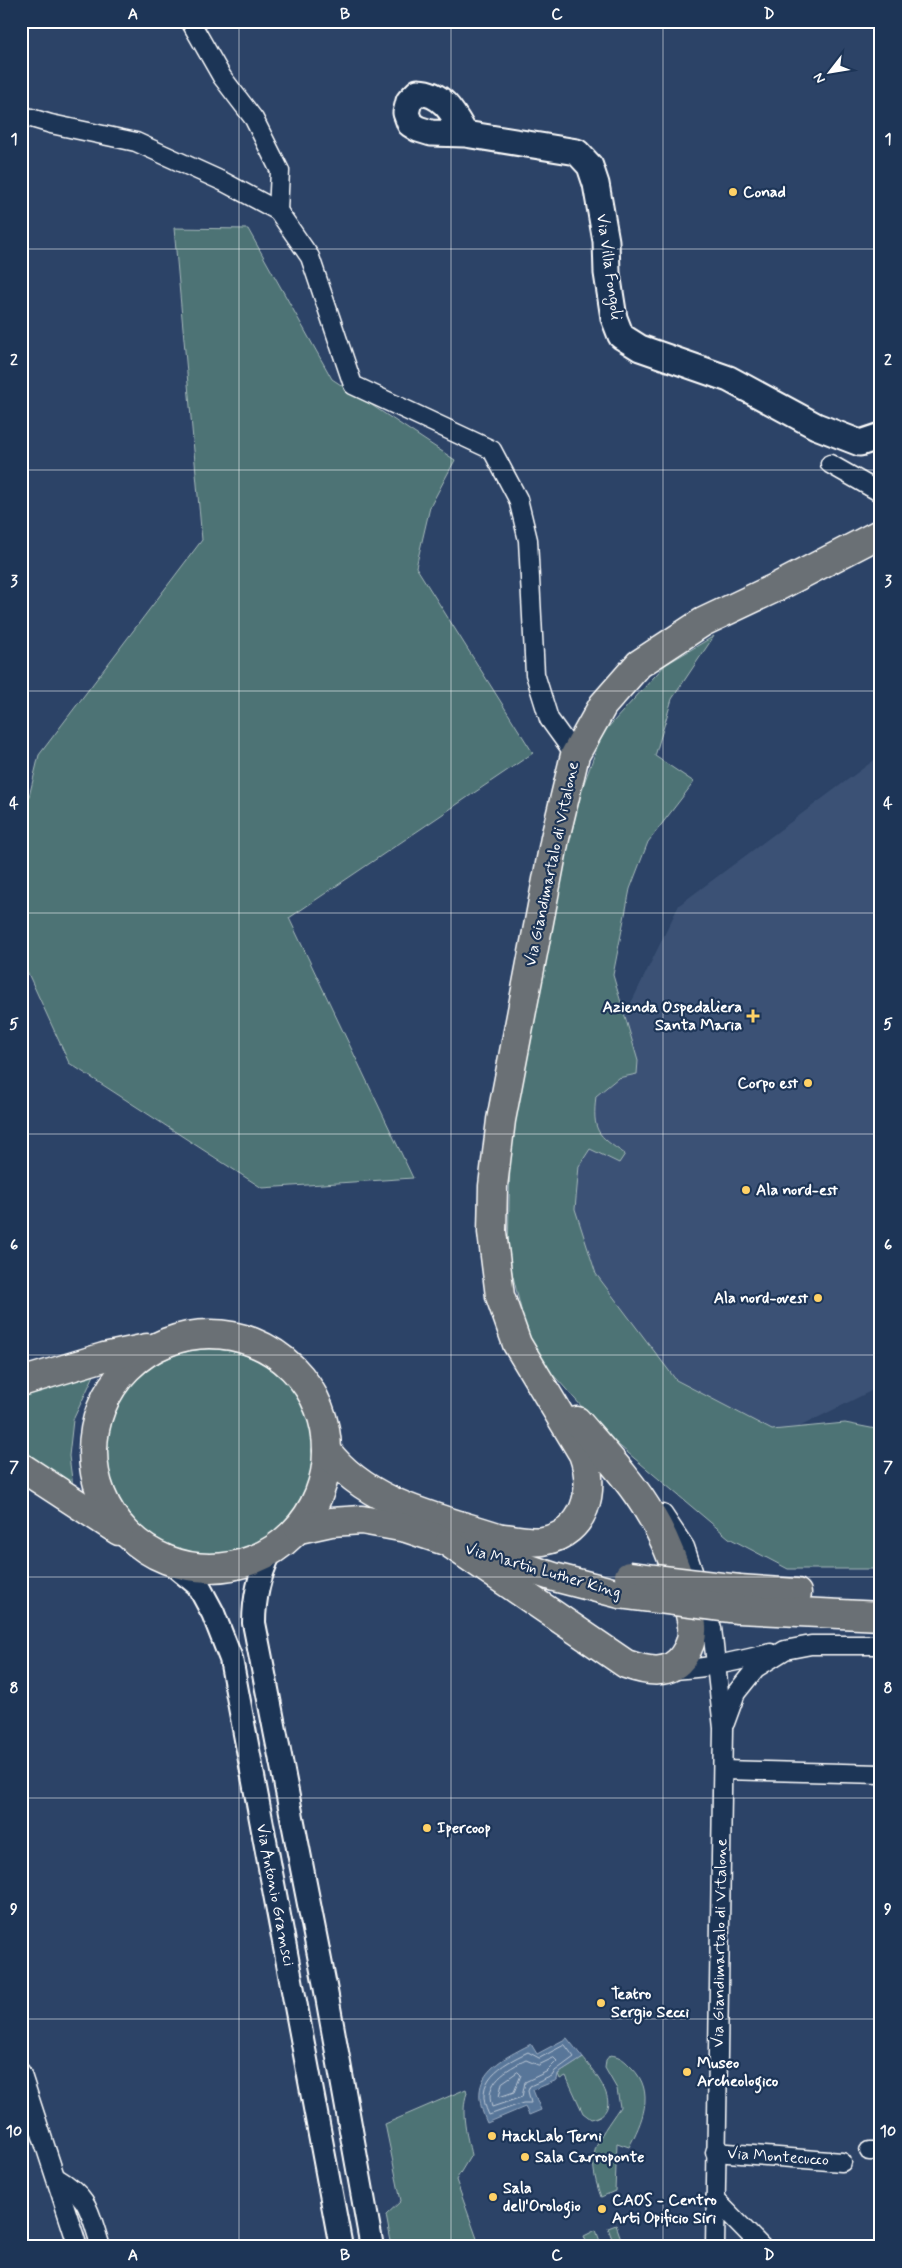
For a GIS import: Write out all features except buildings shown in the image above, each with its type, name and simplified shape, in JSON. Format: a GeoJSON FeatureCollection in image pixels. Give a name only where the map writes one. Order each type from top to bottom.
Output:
{"type":"FeatureCollection","features":[{"type":"Feature","properties":{"kind":"main road","name":"Via Villa Fongoli"},"geometry":{"type":"LineString","coordinates":[[465,134],[577,152],[590,166],[596,184],[606,241],[607,273],[614,318],[621,336],[640,348],[729,379],[816,426],[860,443],[881,436]]}},
{"type":"Feature","properties":{"kind":"main road","name":"Via Giandimartalo di Vitalone"},"geometry":{"type":"LineString","coordinates":[[500,1296],[492,1232],[493,1186],[501,1120],[555,838],[575,755],[603,705],[639,664],[702,622],[776,588],[881,532]]}},
{"type":"Feature","properties":{"kind":"main road"},"geometry":{"type":"LineString","coordinates":[[449,1543],[626,1664],[646,1671],[666,1670],[681,1660],[691,1645],[694,1624],[671,1553],[652,1516],[607,1456],[573,1416],[500,1296]]}},
{"type":"Feature","properties":{"kind":"main road"},"geometry":{"type":"LineString","coordinates":[[500,1296],[517,1344],[530,1369],[583,1454],[588,1470],[590,1487],[586,1506],[576,1522],[561,1534],[542,1541],[503,1538]]}},
{"type":"Feature","properties":{"kind":"main road"},"geometry":{"type":"LineString","coordinates":[[21,1382],[104,1357],[156,1346],[177,1338],[200,1334],[233,1336],[264,1347],[291,1366],[310,1391],[323,1420],[327,1451],[324,1479],[318,1497],[299,1529],[270,1553],[238,1566],[203,1569],[170,1562],[150,1553],[21,1467]]}},
{"type":"Feature","properties":{"kind":"main road"},"geometry":{"type":"LineString","coordinates":[[133,1541],[109,1511],[95,1476],[93,1437],[104,1400],[125,1369],[156,1346]]}},
{"type":"Feature","properties":{"kind":"main road","name":"Via Martin Luther King"},"geometry":{"type":"LineString","coordinates":[[327,1451],[337,1464],[366,1488],[407,1507],[503,1538],[621,1585]]}},
{"type":"Feature","properties":{"kind":"main road","name":"Via Martin Luther King"},"geometry":{"type":"LineString","coordinates":[[299,1529],[331,1522],[362,1520],[406,1528],[554,1577],[881,1616]]}},
{"type":"Feature","properties":{"kind":"main road","name":"Via Martin Luther King"},"geometry":{"type":"LineString","coordinates":[[738,1599],[881,1597]]}},
{"type":"Feature","properties":{"kind":"street"},"geometry":{"type":"LineString","coordinates":[[190,21],[222,77],[254,119],[280,171],[278,211]]}},
{"type":"Feature","properties":{"kind":"street"},"geometry":{"type":"LineString","coordinates":[[21,115],[136,142],[224,182],[278,211],[310,257],[353,385],[492,450],[518,499],[528,540],[535,674],[549,719],[575,755]]}},
{"type":"Feature","properties":{"kind":"street"},"geometry":{"type":"LineString","coordinates":[[830,464],[881,493]]}},
{"type":"Feature","properties":{"kind":"street","name":"Via Giandimartalo di Vitalone"},"geometry":{"type":"LineString","coordinates":[[607,1456],[638,1484],[655,1503],[685,1547],[712,1628],[723,1728],[715,2247]]}},
{"type":"Feature","properties":{"kind":"street","name":"Via Antonio Gramsci"},"geometry":{"type":"LineString","coordinates":[[270,1553],[259,1575],[254,1601],[254,1623],[326,1992],[372,2247]]}},
{"type":"Feature","properties":{"kind":"street","name":"Via Antonio Gramsci"},"geometry":{"type":"LineString","coordinates":[[170,1562],[198,1585],[213,1613],[231,1659],[341,2247]]}},
{"type":"Feature","properties":{"kind":"street","name":"Via Giandimartalo di Vitalone"},"geometry":{"type":"LineString","coordinates":[[666,1670],[691,1670],[717,1666],[811,1645],[881,1645]]}},
{"type":"Feature","properties":{"kind":"street","name":"Via Giandimartalo di Vitalone"},"geometry":{"type":"LineString","coordinates":[[723,1728],[736,1693],[756,1668],[784,1650]]}},
{"type":"Feature","properties":{"kind":"street"},"geometry":{"type":"LineString","coordinates":[[722,1770],[881,1774]]}},
{"type":"Feature","properties":{"kind":"street"},"geometry":{"type":"LineString","coordinates":[[21,2072],[78,2247]]}},
{"type":"Feature","properties":{"kind":"street","name":"Via Montecucco"},"geometry":{"type":"LineString","coordinates":[[715,2152],[842,2162]]}},
{"type":"Feature","properties":{"kind":"street"},"geometry":{"type":"LineString","coordinates":[[57,2178],[71,2186],[85,2200],[101,2247]]}},
{"type":"Feature","properties":{"kind":"street"},"geometry":{"type":"LineString","coordinates":[[715,2199],[762,2247]]}},
{"type":"Feature","properties":{"kind":"shaded area","name":"Azienda Ospedaliera Santa Maria"},"geometry":{"type":"Polygon","coordinates":[[[881,755],[881,1386],[777,1438],[674,1386],[570,1248],[570,1128],[679,905],[881,755]]]}},
{"type":"Feature","properties":{"kind":"green space"},"geometry":{"type":"Polygon","coordinates":[[[174,228],[248,229],[332,379],[455,460],[430,507],[416,567],[533,753],[289,918],[413,1178],[262,1188],[69,1063],[21,958],[21,830],[39,755],[202,540],[174,228]]]}},
{"type":"Feature","properties":{"kind":"green space"},"geometry":{"type":"Polygon","coordinates":[[[714,636],[672,699],[655,756],[694,782],[648,842],[630,889],[613,975],[638,1061],[637,1074],[618,1078],[596,1096],[595,1117],[596,1125],[602,1137],[625,1154],[619,1163],[590,1149],[579,1166],[575,1209],[596,1274],[676,1380],[772,1430],[845,1423],[881,1430],[881,1569],[788,1569],[729,1538],[609,1437],[531,1350],[508,1256],[512,1060],[544,893],[602,734],[665,665],[714,636]]]}},
{"type":"Feature","properties":{"kind":"green space"},"geometry":{"type":"Polygon","coordinates":[[[200,1349],[220,1349],[240,1353],[259,1361],[283,1379],[301,1403],[309,1422],[313,1452],[309,1482],[301,1501],[283,1525],[259,1543],[240,1551],[220,1555],[200,1555],[180,1551],[161,1543],[145,1532],[130,1517],[119,1501],[111,1482],[107,1462],[107,1442],[111,1422],[119,1403],[130,1387],[145,1372],[161,1361],[180,1353],[200,1349]]]}},
{"type":"Feature","properties":{"kind":"green space"},"geometry":{"type":"Polygon","coordinates":[[[95,1373],[73,1420],[69,1456],[73,1487],[21,1452],[21,1395],[95,1373]]]}},
{"type":"Feature","properties":{"kind":"green space"},"geometry":{"type":"Polygon","coordinates":[[[610,2055],[620,2058],[632,2068],[639,2077],[645,2097],[642,2117],[629,2147],[617,2143],[615,2191],[601,2197],[596,2182],[594,2158],[599,2139],[620,2107],[617,2089],[605,2068],[606,2060],[610,2055]]]}},
{"type":"Feature","properties":{"kind":"green space"},"geometry":{"type":"Polygon","coordinates":[[[583,2058],[600,2081],[608,2100],[607,2108],[602,2115],[591,2119],[583,2113],[566,2076],[560,2079],[558,2074],[583,2058]]]}},
{"type":"Feature","properties":{"kind":"green space"},"geometry":{"type":"Polygon","coordinates":[[[466,2089],[464,2116],[471,2155],[456,2180],[480,2247],[392,2247],[386,2215],[401,2201],[385,2124],[466,2089]]]}},
{"type":"Feature","properties":{"kind":"green space"},"geometry":{"type":"Polygon","coordinates":[[[616,2225],[624,2247],[615,2247],[608,2228],[616,2225]]]}},
{"type":"Feature","properties":{"kind":"green space"},"geometry":{"type":"Polygon","coordinates":[[[596,2230],[602,2247],[588,2247],[584,2236],[596,2230]]]}},
{"type":"Feature","properties":{"kind":"water"},"geometry":{"type":"Polygon","coordinates":[[[567,2038],[583,2058],[558,2074],[557,2080],[533,2090],[541,2110],[529,2115],[525,2107],[487,2123],[481,2107],[480,2094],[482,2083],[487,2073],[495,2065],[531,2044],[537,2054],[567,2038]]]}},
{"type":"Feature","properties":{"kind":"place","name":"Conad"},"geometry":{"type":"Point","coordinates":[733,192]}},
{"type":"Feature","properties":{"kind":"place","name":"Azienda Ospedaliera Santa Maria"},"geometry":{"type":"Point","coordinates":[753,1016]}},
{"type":"Feature","properties":{"kind":"place","name":"Corpo est"},"geometry":{"type":"Point","coordinates":[808,1083]}},
{"type":"Feature","properties":{"kind":"place","name":"Ala nord-est"},"geometry":{"type":"Point","coordinates":[746,1190]}},
{"type":"Feature","properties":{"kind":"place","name":"Ala nord-ovest"},"geometry":{"type":"Point","coordinates":[818,1298]}},
{"type":"Feature","properties":{"kind":"place","name":"Ipercoop"},"geometry":{"type":"Point","coordinates":[427,1828]}},
{"type":"Feature","properties":{"kind":"place","name":"Teatro Sergio Secci"},"geometry":{"type":"Point","coordinates":[601,2003]}},
{"type":"Feature","properties":{"kind":"place","name":"Museo Archeologico"},"geometry":{"type":"Point","coordinates":[687,2072]}},
{"type":"Feature","properties":{"kind":"place","name":"HackLab Terni"},"geometry":{"type":"Point","coordinates":[492,2136]}},
{"type":"Feature","properties":{"kind":"place","name":"Sala Carroponte"},"geometry":{"type":"Point","coordinates":[525,2157]}},
{"type":"Feature","properties":{"kind":"place","name":"Sala dell'Orologio"},"geometry":{"type":"Point","coordinates":[493,2197]}},
{"type":"Feature","properties":{"kind":"place","name":"CAOS - Centro Arti Opificio Siri"},"geometry":{"type":"Point","coordinates":[602,2209]}}]}
